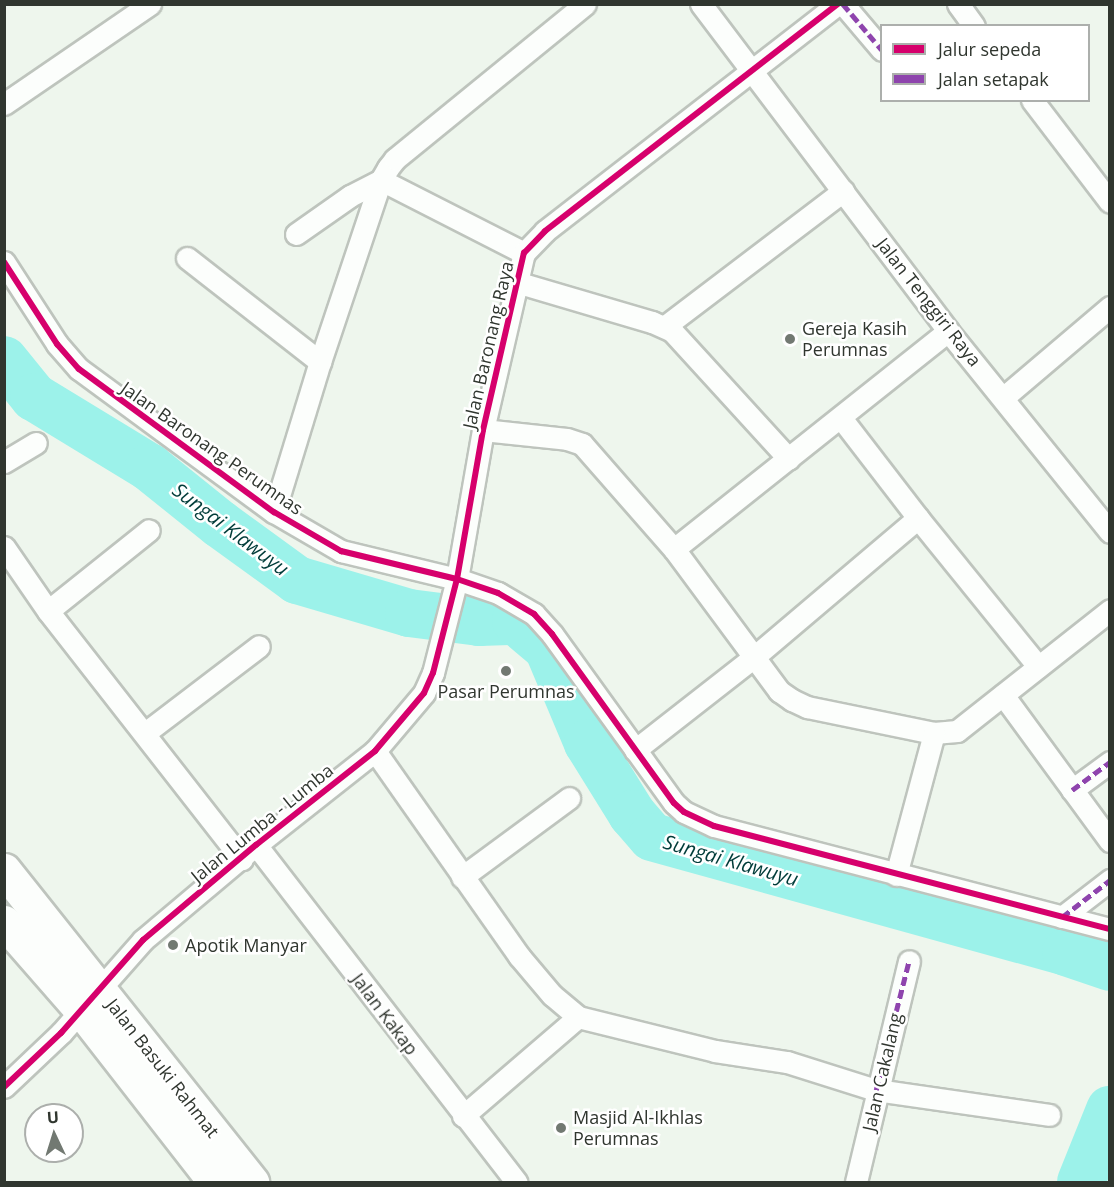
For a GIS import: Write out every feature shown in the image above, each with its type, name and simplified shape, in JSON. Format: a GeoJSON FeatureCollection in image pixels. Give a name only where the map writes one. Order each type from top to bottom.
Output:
{"type":"FeatureCollection","features":[{"type":"Feature","properties":{"kind":"highway","name":"Jalan Basuki Rahmat"},"geometry":{"type":"LineString","coordinates":[[4,870],[215,1182]]}},
{"type":"Feature","properties":{"kind":"highway","name":"Jalan Basuki Rahmat"},"geometry":{"type":"LineString","coordinates":[[4,922],[91,999],[252,1182]]}},
{"type":"Feature","properties":{"kind":"street"},"geometry":{"type":"LineString","coordinates":[[4,104],[124,12],[150,4]]}},
{"type":"Feature","properties":{"kind":"street"},"geometry":{"type":"LineString","coordinates":[[274,512],[320,362],[381,180],[395,159],[585,4]]}},
{"type":"Feature","properties":{"kind":"street","name":"Jalan Tenggiri Raya"},"geometry":{"type":"LineString","coordinates":[[701,4],[948,331],[1004,397],[1110,532]]}},
{"type":"Feature","properties":{"kind":"street","name":"Jalan Baronang Raya"},"geometry":{"type":"LineString","coordinates":[[433,673],[456,584],[483,430],[524,253],[545,231],[838,4]]}},
{"type":"Feature","properties":{"kind":"street"},"geometry":{"type":"LineString","coordinates":[[843,4],[880,48]]}},
{"type":"Feature","properties":{"kind":"street"},"geometry":{"type":"LineString","coordinates":[[958,4],[973,24]]}},
{"type":"Feature","properties":{"kind":"street"},"geometry":{"type":"LineString","coordinates":[[1034,102],[1110,202]]}},
{"type":"Feature","properties":{"kind":"street"},"geometry":{"type":"LineString","coordinates":[[296,234],[350,196],[381,180]]}},
{"type":"Feature","properties":{"kind":"street"},"geometry":{"type":"LineString","coordinates":[[381,180],[524,253]]}},
{"type":"Feature","properties":{"kind":"street"},"geometry":{"type":"LineString","coordinates":[[664,327],[843,190]]}},
{"type":"Feature","properties":{"kind":"street"},"geometry":{"type":"LineString","coordinates":[[187,258],[320,362]]}},
{"type":"Feature","properties":{"kind":"street","name":"Jalan Baronang Perumnas"},"geometry":{"type":"LineString","coordinates":[[4,262],[57,344],[79,369],[274,512],[341,551],[456,584],[498,593],[534,614],[552,634],[674,803],[698,819],[714,826],[897,875],[1110,929]]}},
{"type":"Feature","properties":{"kind":"street"},"geometry":{"type":"LineString","coordinates":[[516,282],[672,331],[789,459]]}},
{"type":"Feature","properties":{"kind":"street"},"geometry":{"type":"LineString","coordinates":[[1004,397],[1110,307]]}},
{"type":"Feature","properties":{"kind":"street"},"geometry":{"type":"LineString","coordinates":[[674,549],[948,331]]}},
{"type":"Feature","properties":{"kind":"street"},"geometry":{"type":"LineString","coordinates":[[841,418],[918,518],[1038,666]]}},
{"type":"Feature","properties":{"kind":"street"},"geometry":{"type":"LineString","coordinates":[[483,430],[567,439],[582,444],[674,549],[779,691],[807,707],[934,733],[957,731],[1110,610]]}},
{"type":"Feature","properties":{"kind":"street"},"geometry":{"type":"LineString","coordinates":[[4,462],[36,443]]}},
{"type":"Feature","properties":{"kind":"street"},"geometry":{"type":"LineString","coordinates":[[634,750],[754,657],[918,518]]}},
{"type":"Feature","properties":{"kind":"street"},"geometry":{"type":"LineString","coordinates":[[48,611],[149,530]]}},
{"type":"Feature","properties":{"kind":"street","name":"Jalan Kakap"},"geometry":{"type":"LineString","coordinates":[[4,547],[48,611],[145,733],[249,852],[516,1182]]}},
{"type":"Feature","properties":{"kind":"street"},"geometry":{"type":"LineString","coordinates":[[145,733],[260,646]]}},
{"type":"Feature","properties":{"kind":"street","name":"Jalan Lumba - Lumba"},"geometry":{"type":"LineString","coordinates":[[4,1087],[91,999],[143,940],[375,751],[418,703],[433,673]]}},
{"type":"Feature","properties":{"kind":"street"},"geometry":{"type":"LineString","coordinates":[[1003,695],[1110,841]]}},
{"type":"Feature","properties":{"kind":"street"},"geometry":{"type":"LineString","coordinates":[[897,875],[934,733]]}},
{"type":"Feature","properties":{"kind":"street"},"geometry":{"type":"LineString","coordinates":[[375,751],[519,956],[552,995],[578,1017],[716,1051],[787,1062],[876,1090],[1049,1115]]}},
{"type":"Feature","properties":{"kind":"street"},"geometry":{"type":"LineString","coordinates":[[1072,790],[1110,762]]}},
{"type":"Feature","properties":{"kind":"street"},"geometry":{"type":"LineString","coordinates":[[462,877],[569,798]]}},
{"type":"Feature","properties":{"kind":"street"},"geometry":{"type":"LineString","coordinates":[[1062,917],[1110,880]]}},
{"type":"Feature","properties":{"kind":"street","name":"Jalan Cakalang"},"geometry":{"type":"LineString","coordinates":[[856,1182],[876,1090],[909,961]]}},
{"type":"Feature","properties":{"kind":"street"},"geometry":{"type":"LineString","coordinates":[[463,1116],[578,1017]]}},
{"type":"Feature","properties":{"kind":"waterway","name":"Sungai Klawuyu"},"geometry":{"type":"LineString","coordinates":[[4,360],[34,397],[149,467],[220,524],[297,580],[409,613],[479,622],[516,621],[548,648],[588,743],[632,814],[652,837],[1066,952],[1110,967]]}},
{"type":"Feature","properties":{"kind":"waterway","name":"Sungai Klawuyu"},"geometry":{"type":"LineString","coordinates":[[1081,1182],[1110,1110]]}},
{"type":"Feature","properties":{"kind":"marked path"},"geometry":{"type":"LineString","coordinates":[[843,4],[880,48]]}},
{"type":"Feature","properties":{"kind":"marked path"},"geometry":{"type":"LineString","coordinates":[[1072,790],[1110,762]]}},
{"type":"Feature","properties":{"kind":"marked path"},"geometry":{"type":"LineString","coordinates":[[1062,917],[1110,880]]}},
{"type":"Feature","properties":{"kind":"marked path"},"geometry":{"type":"LineString","coordinates":[[876,1090],[909,961]]}},
{"type":"Feature","properties":{"kind":"cycle path"},"geometry":{"type":"LineString","coordinates":[[4,1087],[61,1033],[143,940],[256,845],[375,751],[424,693],[433,673],[457,579],[483,430],[524,253],[545,231],[838,4]]}},
{"type":"Feature","properties":{"kind":"cycle path"},"geometry":{"type":"LineString","coordinates":[[4,262],[57,344],[79,369],[274,512],[341,551],[457,579],[498,593],[534,614],[552,634],[674,803],[684,812],[714,826],[1110,929]]}},
{"type":"Feature","properties":{"kind":"place","name":"Gereja Kasih Perumnas"},"geometry":{"type":"Point","coordinates":[790,339]}},
{"type":"Feature","properties":{"kind":"place","name":"Pasar Perumnas"},"geometry":{"type":"Point","coordinates":[506,671]}},
{"type":"Feature","properties":{"kind":"place","name":"Apotik Manyar"},"geometry":{"type":"Point","coordinates":[173,945]}},
{"type":"Feature","properties":{"kind":"place","name":"Masjid Al-Ikhlas Perumnas"},"geometry":{"type":"Point","coordinates":[561,1128]}}]}
